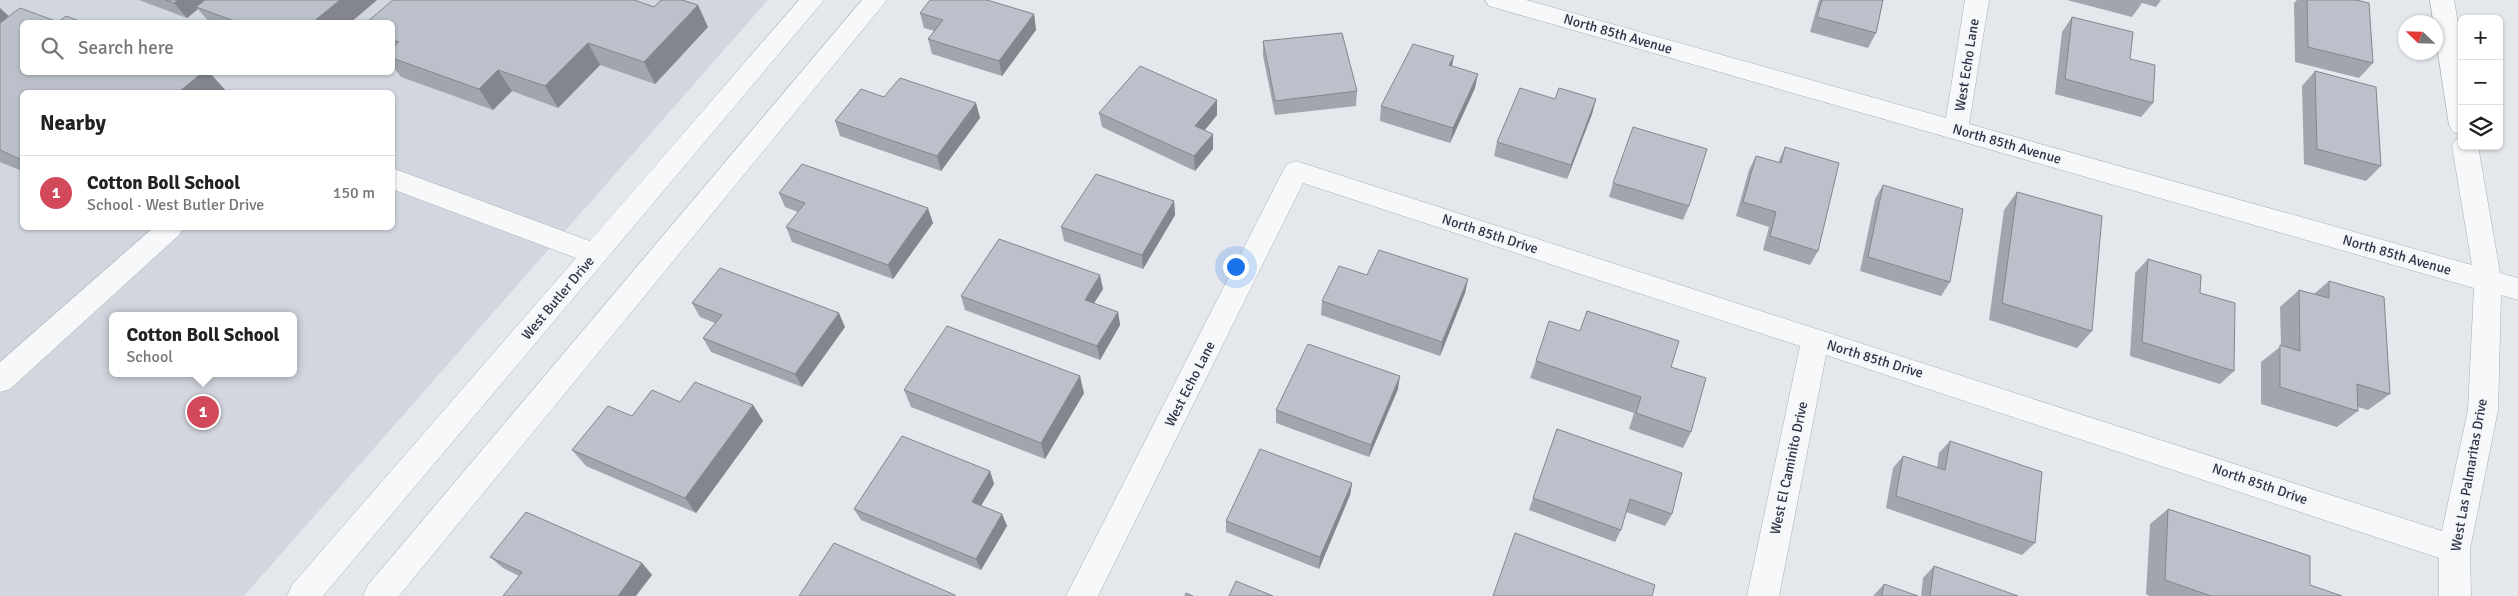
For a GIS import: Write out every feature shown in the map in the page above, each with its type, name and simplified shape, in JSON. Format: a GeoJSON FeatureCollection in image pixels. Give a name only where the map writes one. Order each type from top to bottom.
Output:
{"type":"FeatureCollection","features":[{"type":"Feature","properties":{"kind":"street","name":"West Butler Drive"},"geometry":{"type":"LineString","coordinates":[[304,596],[812,0]]}},
{"type":"Feature","properties":{"kind":"street"},"geometry":{"type":"LineString","coordinates":[[379,596],[875,0]]}},
{"type":"Feature","properties":{"kind":"street","name":"West Echo Lane"},"geometry":{"type":"LineString","coordinates":[[1956,130],[1977,0]]}},
{"type":"Feature","properties":{"kind":"street"},"geometry":{"type":"LineString","coordinates":[[2442,0],[2459,105]]}},
{"type":"Feature","properties":{"kind":"street","name":"North 85th Avenue"},"geometry":{"type":"LineString","coordinates":[[1510,2],[2518,289]]}},
{"type":"Feature","properties":{"kind":"street","name":"West Las Palmaritas Drive"},"geometry":{"type":"LineString","coordinates":[[2455,596],[2454,549],[2483,410],[2488,281],[2466,150]]}},
{"type":"Feature","properties":{"kind":"street","name":"West Echo Lane"},"geometry":{"type":"LineString","coordinates":[[1082,596],[1296,170]]}},
{"type":"Feature","properties":{"kind":"street","name":"North 85th Drive"},"geometry":{"type":"LineString","coordinates":[[1296,170],[1815,340],[2085,426],[2454,549]]}},
{"type":"Feature","properties":{"kind":"street"},"geometry":{"type":"LineString","coordinates":[[395,179],[595,254]]}},
{"type":"Feature","properties":{"kind":"street"},"geometry":{"type":"LineString","coordinates":[[3,372],[168,230]]}},
{"type":"Feature","properties":{"kind":"street","name":"West El Caminito Drive"},"geometry":{"type":"LineString","coordinates":[[1763,596],[1815,340]]}},
{"type":"Feature","properties":{"kind":"shaded area"},"geometry":{"type":"Polygon","coordinates":[[[0,0],[768,0],[244,596],[0,596],[0,0]]]}},
{"type":"Feature","properties":{"kind":"building"},"geometry":{"type":"Polygon","coordinates":[[[166,0],[178,0],[174,3],[166,0]]]}},
{"type":"Feature","properties":{"kind":"building"},"geometry":{"type":"Polygon","coordinates":[[[205,0],[340,0],[315,20],[232,20],[196,7],[205,0]]]}},
{"type":"Feature","properties":{"kind":"building"},"geometry":{"type":"Polygon","coordinates":[[[393,0],[634,0],[654,7],[661,0],[682,0],[698,5],[644,62],[588,43],[545,86],[498,70],[479,89],[395,59],[395,45],[399,42],[395,41],[395,20],[369,20],[393,0]]]}},
{"type":"Feature","properties":{"kind":"building"},"geometry":{"type":"Polygon","coordinates":[[[930,0],[987,0],[1034,14],[999,61],[928,39],[943,20],[920,13],[930,0]]]}},
{"type":"Feature","properties":{"kind":"building"},"geometry":{"type":"Polygon","coordinates":[[[1822,0],[1883,0],[1876,33],[1817,17],[1822,0]]]}},
{"type":"Feature","properties":{"kind":"building"},"geometry":{"type":"Polygon","coordinates":[[[2307,0],[2356,0],[2369,3],[2373,63],[2308,47],[2307,0]]]}},
{"type":"Feature","properties":{"kind":"building"},"geometry":{"type":"Polygon","coordinates":[[[20,8],[53,20],[20,20],[20,75],[199,75],[181,90],[20,90],[20,159],[0,150],[0,23],[20,8]]]}},
{"type":"Feature","properties":{"kind":"building"},"geometry":{"type":"Polygon","coordinates":[[[66,16],[77,20],[61,20],[66,16]]]}},
{"type":"Feature","properties":{"kind":"building"},"geometry":{"type":"Polygon","coordinates":[[[2072,17],[2133,32],[2130,59],[2155,65],[2153,103],[2065,79],[2072,17]]]}},
{"type":"Feature","properties":{"kind":"building"},"geometry":{"type":"Polygon","coordinates":[[[1342,33],[1357,91],[1275,101],[1263,41],[1342,33]]]}},
{"type":"Feature","properties":{"kind":"building"},"geometry":{"type":"Polygon","coordinates":[[[1413,44],[1454,56],[1449,65],[1478,74],[1453,128],[1381,106],[1413,44]]]}},
{"type":"Feature","properties":{"kind":"building"},"geometry":{"type":"Polygon","coordinates":[[[1140,66],[1217,100],[1195,126],[1213,134],[1194,156],[1099,113],[1140,66]]]}},
{"type":"Feature","properties":{"kind":"building"},"geometry":{"type":"Polygon","coordinates":[[[2315,71],[2376,87],[2381,166],[2317,149],[2315,71]]]}},
{"type":"Feature","properties":{"kind":"building"},"geometry":{"type":"Polygon","coordinates":[[[900,78],[976,103],[937,156],[835,121],[861,89],[884,97],[900,78]]]}},
{"type":"Feature","properties":{"kind":"building"},"geometry":{"type":"Polygon","coordinates":[[[1520,88],[1555,99],[1559,88],[1596,99],[1571,165],[1497,142],[1520,88]]]}},
{"type":"Feature","properties":{"kind":"building"},"geometry":{"type":"Polygon","coordinates":[[[1633,127],[1707,149],[1689,206],[1613,183],[1633,127]]]}},
{"type":"Feature","properties":{"kind":"building"},"geometry":{"type":"Polygon","coordinates":[[[1785,147],[1839,163],[1818,251],[1770,236],[1776,212],[1743,202],[1756,156],[1781,163],[1785,147]]]}},
{"type":"Feature","properties":{"kind":"building"},"geometry":{"type":"Polygon","coordinates":[[[802,164],[928,208],[888,265],[786,227],[805,203],[779,193],[802,164]]]}},
{"type":"Feature","properties":{"kind":"building"},"geometry":{"type":"Polygon","coordinates":[[[1096,174],[1174,201],[1142,255],[1061,227],[1096,174]]]}},
{"type":"Feature","properties":{"kind":"building"},"geometry":{"type":"Polygon","coordinates":[[[1883,185],[1963,209],[1950,282],[1868,257],[1883,185]]]}},
{"type":"Feature","properties":{"kind":"building"},"geometry":{"type":"Polygon","coordinates":[[[2017,192],[2102,216],[2092,331],[2002,303],[2017,192]]]}},
{"type":"Feature","properties":{"kind":"building"},"geometry":{"type":"Polygon","coordinates":[[[999,239],[1100,275],[1085,300],[1118,312],[1097,346],[961,296],[999,239]]]}},
{"type":"Feature","properties":{"kind":"building"},"geometry":{"type":"Polygon","coordinates":[[[1379,250],[1468,279],[1442,342],[1322,301],[1339,266],[1367,275],[1379,250]]]}},
{"type":"Feature","properties":{"kind":"building"},"geometry":{"type":"Polygon","coordinates":[[[2148,259],[2201,275],[2200,293],[2235,303],[2234,371],[2142,342],[2148,259]]]}},
{"type":"Feature","properties":{"kind":"building"},"geometry":{"type":"Polygon","coordinates":[[[720,268],[839,313],[795,374],[703,338],[722,315],[692,303],[720,268]]]}},
{"type":"Feature","properties":{"kind":"building"},"geometry":{"type":"Polygon","coordinates":[[[2329,281],[2384,297],[2390,394],[2357,384],[2358,411],[2280,387],[2280,345],[2300,351],[2299,290],[2329,298],[2329,281]]]}},
{"type":"Feature","properties":{"kind":"building"},"geometry":{"type":"Polygon","coordinates":[[[1587,311],[1679,341],[1671,367],[1706,378],[1691,432],[1636,413],[1641,397],[1536,361],[1549,321],[1580,331],[1587,311]]]}},
{"type":"Feature","properties":{"kind":"building"},"geometry":{"type":"Polygon","coordinates":[[[947,326],[1080,376],[1041,443],[904,390],[947,326]]]}},
{"type":"Feature","properties":{"kind":"building"},"geometry":{"type":"Polygon","coordinates":[[[1308,344],[1400,376],[1371,445],[1276,410],[1308,344]]]}},
{"type":"Feature","properties":{"kind":"building"},"geometry":{"type":"Polygon","coordinates":[[[695,382],[753,405],[685,498],[572,450],[608,406],[632,416],[652,390],[680,402],[695,382]]]}},
{"type":"Feature","properties":{"kind":"building"},"geometry":{"type":"Polygon","coordinates":[[[1557,429],[1682,473],[1672,514],[1630,499],[1621,530],[1533,498],[1557,429]]]}},
{"type":"Feature","properties":{"kind":"building"},"geometry":{"type":"Polygon","coordinates":[[[902,436],[990,471],[972,502],[1002,514],[976,559],[854,509],[902,436]]]}},
{"type":"Feature","properties":{"kind":"building"},"geometry":{"type":"Polygon","coordinates":[[[1950,441],[2042,472],[2035,543],[1896,496],[1903,456],[1945,470],[1950,441]]]}},
{"type":"Feature","properties":{"kind":"building"},"geometry":{"type":"Polygon","coordinates":[[[1260,449],[1352,483],[1320,557],[1226,521],[1260,449]]]}},
{"type":"Feature","properties":{"kind":"building"},"geometry":{"type":"Polygon","coordinates":[[[2168,509],[2310,556],[2310,585],[2342,596],[2211,596],[2165,580],[2168,509]]]}},
{"type":"Feature","properties":{"kind":"building"},"geometry":{"type":"Polygon","coordinates":[[[526,512],[642,563],[618,596],[503,596],[522,572],[490,557],[526,512]]]}},
{"type":"Feature","properties":{"kind":"building"},"geometry":{"type":"Polygon","coordinates":[[[1515,533],[1655,585],[1652,596],[1493,596],[1515,533]]]}},
{"type":"Feature","properties":{"kind":"building"},"geometry":{"type":"Polygon","coordinates":[[[834,543],[955,595],[955,596],[799,596],[834,543]]]}},
{"type":"Feature","properties":{"kind":"building"},"geometry":{"type":"Polygon","coordinates":[[[1934,566],[2018,596],[1930,596],[1934,566]]]}},
{"type":"Feature","properties":{"kind":"building"},"geometry":{"type":"Polygon","coordinates":[[[1236,581],[1273,596],[1229,596],[1236,581]]]}},
{"type":"Feature","properties":{"kind":"building"},"geometry":{"type":"Polygon","coordinates":[[[1884,584],[1918,596],[1882,596],[1884,584]]]}},
{"type":"Feature","properties":{"kind":"place","name":"Cotton Boll School"},"geometry":{"type":"Point","coordinates":[203,412]}}]}
